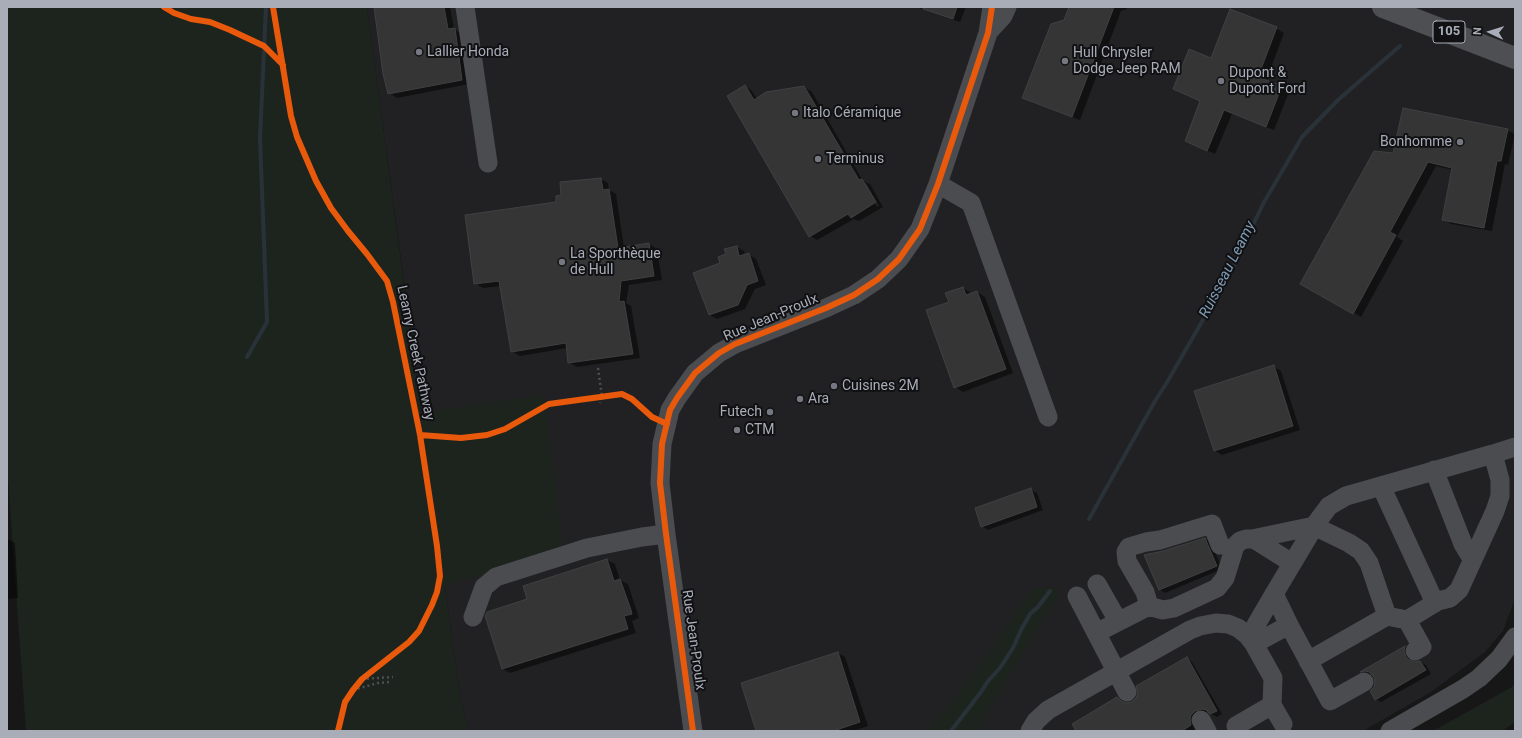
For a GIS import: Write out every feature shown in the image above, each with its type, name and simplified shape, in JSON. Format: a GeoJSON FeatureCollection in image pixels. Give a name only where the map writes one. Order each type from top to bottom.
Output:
{"type":"FeatureCollection","features":[{"type":"Feature","properties":{"kind":"main road","name":"105"},"geometry":{"type":"LineString","coordinates":[[1383,7],[1515,58]]}},
{"type":"Feature","properties":{"kind":"street"},"geometry":{"type":"LineString","coordinates":[[465,7],[488,163]]}},
{"type":"Feature","properties":{"kind":"street","name":"Rue Jean-Proulx"},"geometry":{"type":"LineString","coordinates":[[693,731],[660,483],[662,444],[670,410],[695,373],[719,353],[735,344],[854,295],[878,279],[899,259],[920,229],[938,184],[988,33],[992,7]]}},
{"type":"Feature","properties":{"kind":"street","name":"Rue Jean-Proulx"},"geometry":{"type":"LineString","coordinates":[[988,33],[1003,16],[1006,7]]}},
{"type":"Feature","properties":{"kind":"street"},"geometry":{"type":"LineString","coordinates":[[938,184],[971,203],[1048,417]]}},
{"type":"Feature","properties":{"kind":"street"},"geometry":{"type":"LineString","coordinates":[[1251,641],[1274,594],[1314,526],[1325,511],[1335,501],[1346,496],[1515,447]]}},
{"type":"Feature","properties":{"kind":"street"},"geometry":{"type":"LineString","coordinates":[[1308,661],[1387,616],[1407,620],[1435,603],[1450,598],[1459,590],[1495,511],[1500,496],[1500,480],[1493,454]]}},
{"type":"Feature","properties":{"kind":"street"},"geometry":{"type":"LineString","coordinates":[[1434,470],[1463,544],[1469,554],[1474,557]]}},
{"type":"Feature","properties":{"kind":"street"},"geometry":{"type":"LineString","coordinates":[[1381,486],[1435,603]]}},
{"type":"Feature","properties":{"kind":"street"},"geometry":{"type":"LineString","coordinates":[[1096,633],[1149,606],[1168,610],[1181,606],[1221,585],[1229,568],[1212,524],[1160,540],[1129,547],[1126,552],[1127,561],[1147,596],[1149,606]]}},
{"type":"Feature","properties":{"kind":"street"},"geometry":{"type":"LineString","coordinates":[[1222,547],[1252,538],[1314,526],[1348,543],[1365,556],[1372,568],[1387,616]]}},
{"type":"Feature","properties":{"kind":"street"},"geometry":{"type":"LineString","coordinates":[[473,617],[484,587],[496,577],[587,548],[642,537],[666,534]]}},
{"type":"Feature","properties":{"kind":"street"},"geometry":{"type":"LineString","coordinates":[[1252,538],[1292,564]]}},
{"type":"Feature","properties":{"kind":"street"},"geometry":{"type":"LineString","coordinates":[[1097,584],[1118,622]]}},
{"type":"Feature","properties":{"kind":"street"},"geometry":{"type":"LineString","coordinates":[[1274,594],[1330,701],[1364,682]]}},
{"type":"Feature","properties":{"kind":"street"},"geometry":{"type":"LineString","coordinates":[[1204,595],[1216,623]]}},
{"type":"Feature","properties":{"kind":"street"},"geometry":{"type":"LineString","coordinates":[[1077,596],[1127,692]]}},
{"type":"Feature","properties":{"kind":"street"},"geometry":{"type":"LineString","coordinates":[[1168,610],[1179,636]]}},
{"type":"Feature","properties":{"kind":"street"},"geometry":{"type":"LineString","coordinates":[[1407,620],[1422,647],[1415,651]]}},
{"type":"Feature","properties":{"kind":"street"},"geometry":{"type":"LineString","coordinates":[[1030,731],[1036,721],[1043,714],[1179,636],[1200,626],[1216,623],[1233,625],[1243,631],[1251,641],[1273,678],[1272,705],[1283,724]]}},
{"type":"Feature","properties":{"kind":"street"},"geometry":{"type":"LineString","coordinates":[[1251,641],[1289,625]]}},
{"type":"Feature","properties":{"kind":"street"},"geometry":{"type":"LineString","coordinates":[[1390,731],[1463,689],[1479,678],[1499,659],[1515,637]]}},
{"type":"Feature","properties":{"kind":"street"},"geometry":{"type":"LineString","coordinates":[[1239,731],[1236,726],[1272,705]]}},
{"type":"Feature","properties":{"kind":"path"},"geometry":{"type":"LineString","coordinates":[[598,368],[601,400]]}},
{"type":"Feature","properties":{"kind":"path"},"geometry":{"type":"LineString","coordinates":[[594,398],[601,400],[609,396]]}},
{"type":"Feature","properties":{"kind":"path"},"geometry":{"type":"LineString","coordinates":[[349,696],[362,679],[374,670]]}},
{"type":"Feature","properties":{"kind":"path"},"geometry":{"type":"LineString","coordinates":[[362,679],[392,677]]}},
{"type":"Feature","properties":{"kind":"path"},"geometry":{"type":"LineString","coordinates":[[353,690],[378,683],[390,682]]}},
{"type":"Feature","properties":{"kind":"shaded area"},"geometry":{"type":"Polygon","coordinates":[[[7,7],[367,7],[421,412],[544,395],[563,550],[445,586],[460,697],[469,731],[26,731],[7,464],[7,7]]]}},
{"type":"Feature","properties":{"kind":"shaded area"},"geometry":{"type":"Polygon","coordinates":[[[367,7],[1515,7],[1515,598],[1503,631],[1485,652],[1431,692],[1363,731],[469,731],[460,697],[367,7]]]}},
{"type":"Feature","properties":{"kind":"shaded area"},"geometry":{"type":"Polygon","coordinates":[[[1053,587],[1061,591],[981,723],[985,731],[928,731],[969,680],[1011,621],[1017,610],[1030,594],[1038,588],[1053,587]]]}},
{"type":"Feature","properties":{"kind":"shaded area"},"geometry":{"type":"Polygon","coordinates":[[[1515,683],[1515,722],[1502,731],[1433,731],[1512,687],[1515,683]]]}},
{"type":"Feature","properties":{"kind":"building","name":"Lallier Honda"},"geometry":{"type":"Polygon","coordinates":[[[374,7],[444,7],[448,29],[455,28],[462,80],[388,94],[383,74],[374,7]]]}},
{"type":"Feature","properties":{"kind":"building"},"geometry":{"type":"Polygon","coordinates":[[[923,7],[957,7],[953,19],[923,9],[923,7]]]}},
{"type":"Feature","properties":{"kind":"building","name":"Hull Chrysler Dodge Jeep RAM"},"geometry":{"type":"Polygon","coordinates":[[[1069,7],[1114,7],[1072,117],[1022,98],[1051,24],[1064,20],[1069,7]]]}},
{"type":"Feature","properties":{"kind":"building","name":"Dupont & Dupont Ford"},"geometry":{"type":"Polygon","coordinates":[[[1230,9],[1277,27],[1258,77],[1282,86],[1266,127],[1224,110],[1207,151],[1185,141],[1200,101],[1173,89],[1189,49],[1211,58],[1230,9]]]}},
{"type":"Feature","properties":{"kind":"building"},"geometry":{"type":"Polygon","coordinates":[[[745,85],[754,100],[766,92],[804,86],[859,180],[862,179],[876,202],[851,218],[848,214],[809,237],[727,96],[745,85]]]}},
{"type":"Feature","properties":{"kind":"building"},"geometry":{"type":"Polygon","coordinates":[[[1403,108],[1508,129],[1501,161],[1497,161],[1484,228],[1442,220],[1452,168],[1428,162],[1390,232],[1396,235],[1353,314],[1300,284],[1374,151],[1393,153],[1403,108]]]}},
{"type":"Feature","properties":{"kind":"building","name":"La Sporthèque de Hull"},"geometry":{"type":"Polygon","coordinates":[[[601,178],[603,190],[609,189],[618,248],[649,243],[654,276],[621,281],[619,302],[624,301],[633,354],[568,363],[566,343],[511,352],[499,281],[474,284],[465,215],[556,202],[556,196],[561,195],[560,182],[601,178]]]}},
{"type":"Feature","properties":{"kind":"building"},"geometry":{"type":"Polygon","coordinates":[[[737,246],[739,256],[749,253],[758,281],[747,285],[738,305],[709,315],[693,273],[720,263],[718,257],[726,254],[724,249],[737,246]]]}},
{"type":"Feature","properties":{"kind":"building"},"geometry":{"type":"Polygon","coordinates":[[[963,287],[966,295],[977,291],[1006,369],[954,388],[926,310],[949,302],[945,293],[963,287]]]}},
{"type":"Feature","properties":{"kind":"building"},"geometry":{"type":"Polygon","coordinates":[[[1274,365],[1293,426],[1214,451],[1194,391],[1274,365]]]}},
{"type":"Feature","properties":{"kind":"building"},"geometry":{"type":"Polygon","coordinates":[[[1031,488],[1037,507],[981,527],[975,508],[1031,488]]]}},
{"type":"Feature","properties":{"kind":"building"},"geometry":{"type":"Polygon","coordinates":[[[1205,538],[1217,566],[1159,590],[1144,555],[1163,551],[1205,538]]]}},
{"type":"Feature","properties":{"kind":"building"},"geometry":{"type":"Polygon","coordinates":[[[607,559],[614,581],[620,579],[631,610],[632,614],[624,616],[628,629],[502,669],[485,616],[487,612],[527,599],[523,586],[607,559]]]}},
{"type":"Feature","properties":{"kind":"building"},"geometry":{"type":"Polygon","coordinates":[[[1405,646],[1404,651],[1406,657],[1415,662],[1420,661],[1426,670],[1375,700],[1370,691],[1374,687],[1374,677],[1369,672],[1360,672],[1405,646]]]}},
{"type":"Feature","properties":{"kind":"building"},"geometry":{"type":"Polygon","coordinates":[[[838,652],[860,722],[833,731],[756,731],[741,683],[838,652]]]}},
{"type":"Feature","properties":{"kind":"building"},"geometry":{"type":"Polygon","coordinates":[[[1187,657],[1217,711],[1210,714],[1206,710],[1202,709],[1195,711],[1191,715],[1191,725],[1182,731],[1076,731],[1072,724],[1117,697],[1126,703],[1132,702],[1138,693],[1136,686],[1187,657]]]}},
{"type":"Feature","properties":{"kind":"waterway"},"geometry":{"type":"LineString","coordinates":[[247,357],[267,322],[260,138],[266,7]]}},
{"type":"Feature","properties":{"kind":"waterway","name":"Ruisseau Leamy"},"geometry":{"type":"LineString","coordinates":[[1089,519],[1155,401],[1234,266],[1240,244],[1245,234],[1254,223],[1263,204],[1302,137],[1338,100],[1400,46]]}},
{"type":"Feature","properties":{"kind":"waterway","name":"Ruisseau Leamy"},"geometry":{"type":"LineString","coordinates":[[951,731],[988,681],[1000,668],[1013,648],[1030,614],[1038,607],[1050,591]]}},
{"type":"Feature","properties":{"kind":"cycle path"},"geometry":{"type":"LineString","coordinates":[[164,7],[174,13],[191,19],[210,22],[264,46],[283,65]]}},
{"type":"Feature","properties":{"kind":"cycle path","name":"Leamy Creek Pathway"},"geometry":{"type":"LineString","coordinates":[[273,7],[291,116],[297,137],[316,181],[331,208],[387,281],[393,302],[420,435],[437,546],[440,576],[437,592],[419,631],[409,642],[362,679],[353,690],[345,702],[338,731]]}},
{"type":"Feature","properties":{"kind":"cycle path"},"geometry":{"type":"LineString","coordinates":[[693,731],[660,483],[662,444],[670,410],[695,373],[719,353],[735,344],[826,308],[854,295],[878,279],[899,259],[920,229],[938,184],[988,33],[992,7]]}},
{"type":"Feature","properties":{"kind":"cycle path"},"geometry":{"type":"LineString","coordinates":[[420,435],[461,438],[487,435],[505,429],[549,404],[622,394],[632,399],[652,417],[667,424]]}},
{"type":"Feature","properties":{"kind":"place","name":"Lallier Honda"},"geometry":{"type":"Point","coordinates":[419,52]}},
{"type":"Feature","properties":{"kind":"place","name":"Hull Chrysler Dodge Jeep RAM"},"geometry":{"type":"Point","coordinates":[1065,61]}},
{"type":"Feature","properties":{"kind":"place","name":"Dupont & Dupont Ford"},"geometry":{"type":"Point","coordinates":[1221,81]}},
{"type":"Feature","properties":{"kind":"place","name":"Italo Céramique"},"geometry":{"type":"Point","coordinates":[795,113]}},
{"type":"Feature","properties":{"kind":"place","name":"Bonhomme"},"geometry":{"type":"Point","coordinates":[1460,142]}},
{"type":"Feature","properties":{"kind":"place","name":"Terminus"},"geometry":{"type":"Point","coordinates":[818,159]}},
{"type":"Feature","properties":{"kind":"place","name":"La Sporthèque de Hull"},"geometry":{"type":"Point","coordinates":[562,262]}},
{"type":"Feature","properties":{"kind":"place","name":"Cuisines 2M"},"geometry":{"type":"Point","coordinates":[834,386]}},
{"type":"Feature","properties":{"kind":"place","name":"Ara"},"geometry":{"type":"Point","coordinates":[800,399]}},
{"type":"Feature","properties":{"kind":"place","name":"Futech"},"geometry":{"type":"Point","coordinates":[770,412]}},
{"type":"Feature","properties":{"kind":"place","name":"CTM"},"geometry":{"type":"Point","coordinates":[737,430]}}]}
